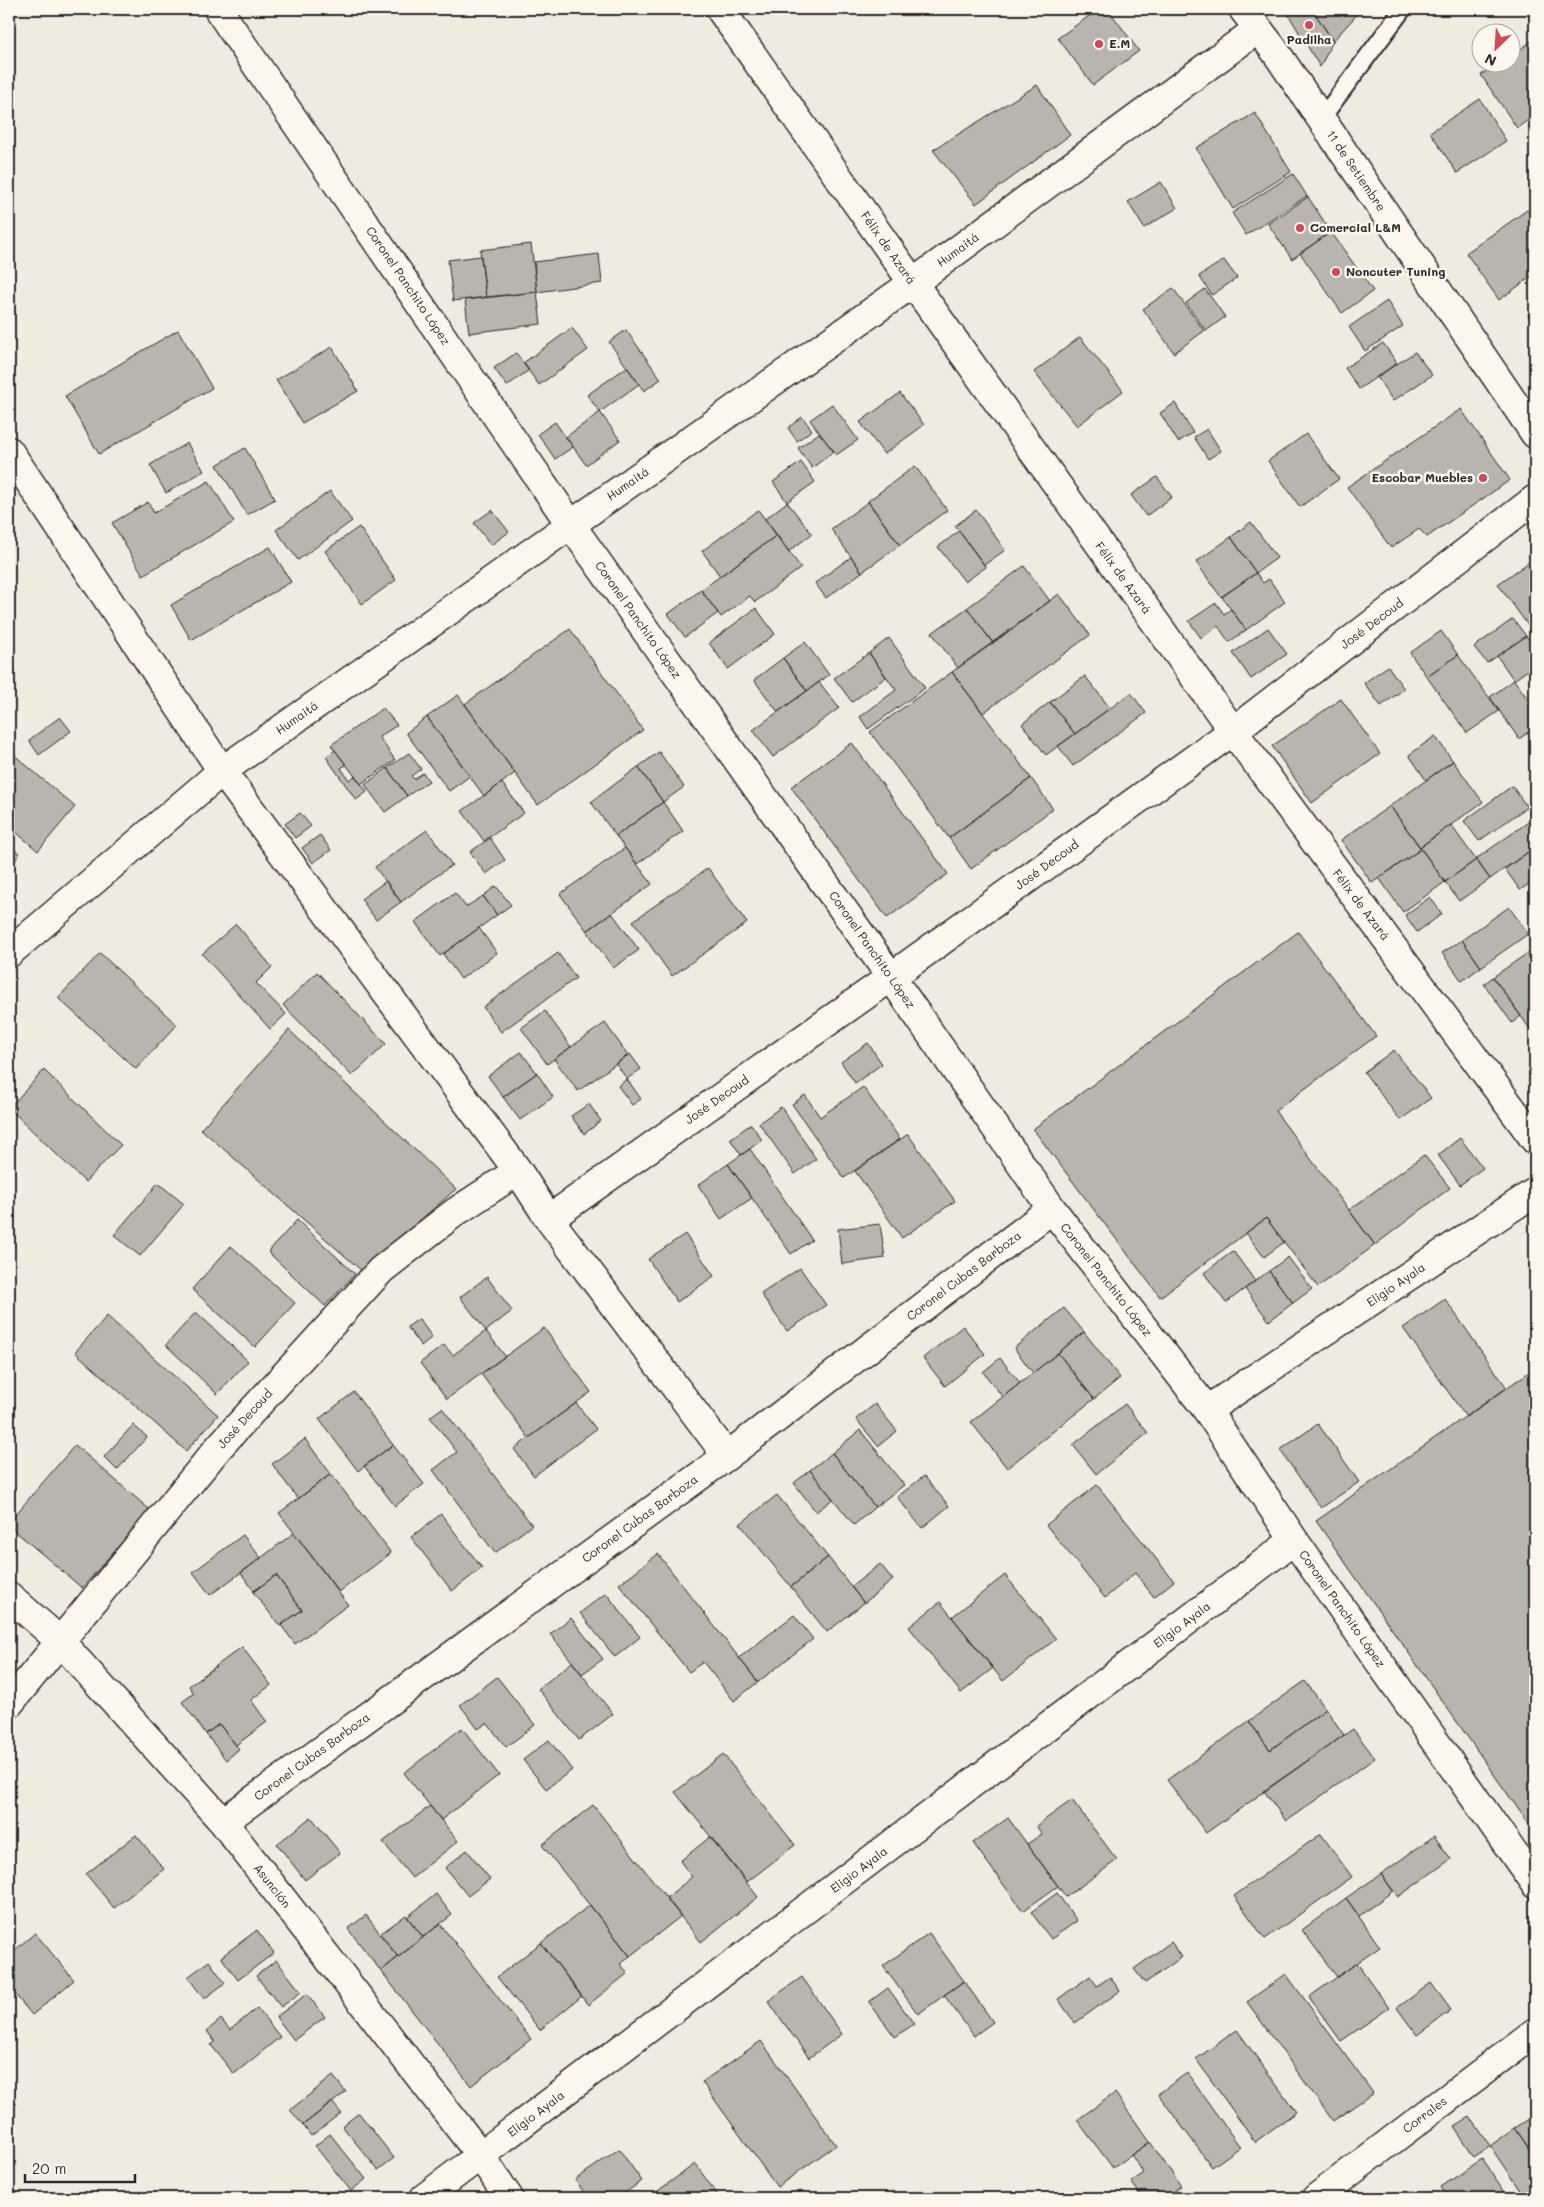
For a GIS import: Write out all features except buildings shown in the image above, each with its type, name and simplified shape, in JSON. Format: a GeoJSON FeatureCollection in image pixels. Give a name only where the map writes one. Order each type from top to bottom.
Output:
{"type":"FeatureCollection","features":[{"type":"Feature","properties":{"kind":"street","name":"Coronel Panchito López"},"geometry":{"type":"LineString","coordinates":[[218,9],[571,525],[891,977],[1052,1210],[1207,1410],[1294,1540],[1535,1884]]}},
{"type":"Feature","properties":{"kind":"street","name":"Félix de Azará"},"geometry":{"type":"LineString","coordinates":[[720,9],[1233,731],[1535,1140]]}},
{"type":"Feature","properties":{"kind":"street","name":"Humaitá"},"geometry":{"type":"LineString","coordinates":[[9,953],[222,771],[913,283],[1251,19]]}},
{"type":"Feature","properties":{"kind":"street","name":"11 de Setiembre"},"geometry":{"type":"LineString","coordinates":[[1251,19],[1535,434]]}},
{"type":"Feature","properties":{"kind":"street"},"geometry":{"type":"LineString","coordinates":[[9,451],[222,771],[518,1171],[549,1219],[727,1456]]}},
{"type":"Feature","properties":{"kind":"street","name":"José Decoud"},"geometry":{"type":"LineString","coordinates":[[549,1219],[891,977],[1233,731],[1535,499]]}},
{"type":"Feature","properties":{"kind":"street","name":"José Decoud"},"geometry":{"type":"LineString","coordinates":[[9,1704],[219,1447],[382,1270],[454,1213],[518,1171]]}},
{"type":"Feature","properties":{"kind":"street","name":"Eligio Ayala"},"geometry":{"type":"LineString","coordinates":[[1207,1410],[1535,1192]]}},
{"type":"Feature","properties":{"kind":"street","name":"Coronel Cubas Barboza"},"geometry":{"type":"LineString","coordinates":[[223,1822],[727,1456],[1052,1210]]}},
{"type":"Feature","properties":{"kind":"street","name":"Eligio Ayala"},"geometry":{"type":"LineString","coordinates":[[424,2198],[1294,1540]]}},
{"type":"Feature","properties":{"kind":"street","name":"Asunción"},"geometry":{"type":"LineString","coordinates":[[9,1596],[60,1641],[223,1822],[481,2156],[510,2198]]}},
{"type":"Feature","properties":{"kind":"street","name":"Corrales"},"geometry":{"type":"LineString","coordinates":[[1316,2198],[1535,2032]]}},
{"type":"Feature","properties":{"kind":"lane"},"geometry":{"type":"LineString","coordinates":[[1321,119],[1403,9]]}},
{"type":"Feature","properties":{"kind":"place","name":"Padilha"},"geometry":{"type":"Point","coordinates":[1309,25]}},
{"type":"Feature","properties":{"kind":"place","name":"E.M"},"geometry":{"type":"Point","coordinates":[1099,44]}},
{"type":"Feature","properties":{"kind":"place","name":"Comercial L&M"},"geometry":{"type":"Point","coordinates":[1300,228]}},
{"type":"Feature","properties":{"kind":"place","name":"Noncuter Tuning"},"geometry":{"type":"Point","coordinates":[1336,272]}},
{"type":"Feature","properties":{"kind":"place","name":"Escobar Muebles"},"geometry":{"type":"Point","coordinates":[1483,478]}}]}
